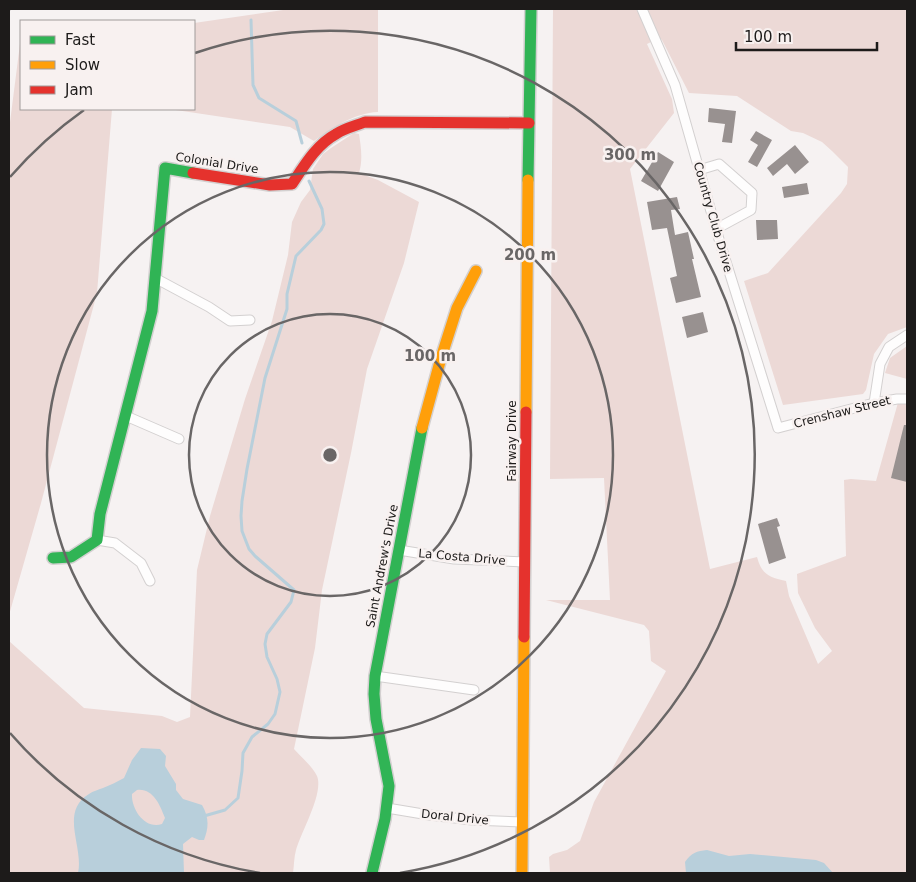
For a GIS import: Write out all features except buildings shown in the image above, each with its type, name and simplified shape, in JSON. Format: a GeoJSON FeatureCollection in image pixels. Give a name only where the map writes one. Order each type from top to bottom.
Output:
{"type":"FeatureCollection","features":[{"type":"Feature","properties":{"kind":"street","name":"Fairway Drive"},"geometry":{"type":"LineString","coordinates":[[522,873],[531,9]]}},
{"type":"Feature","properties":{"kind":"street","name":"Country Club Drive"},"geometry":{"type":"LineString","coordinates":[[642,9],[675,85],[716,229],[778,428]]}},
{"type":"Feature","properties":{"kind":"street","name":"Colonial Drive"},"geometry":{"type":"LineString","coordinates":[[97,540],[100,514],[152,311],[165,168],[270,185],[292,184],[308,159],[325,142],[341,130],[365,122],[529,123]]}},
{"type":"Feature","properties":{"kind":"street"},"geometry":{"type":"LineString","coordinates":[[699,170],[719,164],[752,193],[751,210],[716,229]]}},
{"type":"Feature","properties":{"kind":"street","name":"Saint Andrew's Drive"},"geometry":{"type":"LineString","coordinates":[[372,873],[387,808],[389,786],[387,766],[380,745],[376,722],[373,698],[374,676],[422,430],[441,358],[457,308],[476,271]]}},
{"type":"Feature","properties":{"kind":"street"},"geometry":{"type":"LineString","coordinates":[[155,278],[209,307],[230,321],[250,320]]}},
{"type":"Feature","properties":{"kind":"street"},"geometry":{"type":"LineString","coordinates":[[874,403],[880,364],[889,348],[907,335]]}},
{"type":"Feature","properties":{"kind":"street","name":"Crenshaw Street"},"geometry":{"type":"LineString","coordinates":[[778,428],[874,403],[907,399]]}},
{"type":"Feature","properties":{"kind":"street"},"geometry":{"type":"LineString","coordinates":[[126,416],[179,438]]}},
{"type":"Feature","properties":{"kind":"street"},"geometry":{"type":"LineString","coordinates":[[53,558],[71,557],[97,540],[114,543],[141,563],[150,582]]}},
{"type":"Feature","properties":{"kind":"street","name":"La Costa Drive"},"geometry":{"type":"LineString","coordinates":[[399,550],[454,559],[525,562]]}},
{"type":"Feature","properties":{"kind":"street"},"geometry":{"type":"LineString","coordinates":[[374,676],[474,690]]}},
{"type":"Feature","properties":{"kind":"street","name":"Doral Drive"},"geometry":{"type":"LineString","coordinates":[[387,808],[472,820],[523,822]]}},
{"type":"Feature","properties":{"kind":"shaded area"},"geometry":{"type":"Polygon","coordinates":[[[290,9],[378,9],[378,112],[352,118],[314,141],[290,127],[176,110],[195,110],[195,23],[290,9]]]}},
{"type":"Feature","properties":{"kind":"shaded area"},"geometry":{"type":"Polygon","coordinates":[[[553,9],[907,9],[907,327],[888,334],[874,354],[866,390],[863,394],[783,405],[744,281],[768,273],[841,193],[847,184],[848,167],[832,151],[822,142],[803,133],[791,131],[737,96],[689,93],[662,40],[659,38],[647,44],[672,99],[674,113],[630,169],[710,569],[757,557],[761,568],[767,574],[786,581],[789,596],[818,664],[832,651],[815,628],[798,593],[797,574],[846,556],[844,480],[876,481],[899,399],[907,401],[907,873],[550,873],[549,857],[567,850],[580,841],[594,802],[666,671],[651,661],[649,631],[644,625],[546,600],[610,600],[604,478],[550,479],[553,9]]]}},
{"type":"Feature","properties":{"kind":"shaded area"},"geometry":{"type":"Polygon","coordinates":[[[20,44],[20,110],[112,110],[97,293],[9,615],[9,130],[20,44]]]}},
{"type":"Feature","properties":{"kind":"shaded area"},"geometry":{"type":"Polygon","coordinates":[[[354,133],[359,134],[361,158],[359,173],[378,180],[419,202],[404,263],[367,369],[322,590],[315,648],[294,749],[315,772],[318,783],[315,802],[296,850],[293,873],[9,873],[9,641],[84,708],[162,716],[177,722],[190,717],[197,570],[210,516],[245,399],[272,321],[288,255],[292,222],[301,202],[310,190],[313,169],[323,154],[354,133]]]}},
{"type":"Feature","properties":{"kind":"shaded area"},"geometry":{"type":"Polygon","coordinates":[[[907,346],[907,379],[885,373],[890,358],[907,346]]]}},
{"type":"Feature","properties":{"kind":"water"},"geometry":{"type":"Polygon","coordinates":[[[141,748],[160,749],[166,756],[165,766],[176,784],[176,790],[183,799],[202,805],[204,809],[208,822],[204,840],[192,837],[183,844],[184,873],[78,873],[78,852],[74,830],[75,810],[80,801],[91,793],[124,778],[132,760],[141,748]],[[137,790],[132,794],[132,800],[137,812],[140,817],[150,824],[162,824],[165,818],[158,803],[152,795],[143,790],[137,790]]]}},
{"type":"Feature","properties":{"kind":"water"},"geometry":{"type":"Polygon","coordinates":[[[707,850],[729,856],[750,854],[816,860],[824,863],[833,873],[686,873],[685,862],[687,859],[694,853],[707,850]]]}},
{"type":"Feature","properties":{"kind":"waterway"},"geometry":{"type":"LineString","coordinates":[[251,20],[253,85],[259,98],[296,121],[302,143]]}},
{"type":"Feature","properties":{"kind":"waterway"},"geometry":{"type":"LineString","coordinates":[[204,816],[225,810],[238,798],[243,753],[252,737],[268,724],[275,714],[280,692],[277,679],[267,657],[265,644],[267,634],[291,602],[294,590],[249,549],[242,531],[241,516],[247,469],[265,378],[287,309],[287,294],[296,256],[321,230],[324,224],[322,209],[309,181]]}},
{"type":"Feature","properties":{"kind":"traffic: fast"},"geometry":{"type":"LineString","coordinates":[[528,180],[531,9]]}},
{"type":"Feature","properties":{"kind":"traffic: fast"},"geometry":{"type":"LineString","coordinates":[[53,558],[71,557],[97,540],[100,514],[152,311],[165,168],[193,173]]}},
{"type":"Feature","properties":{"kind":"traffic: fast"},"geometry":{"type":"LineString","coordinates":[[372,873],[385,819],[389,786],[376,719],[375,676],[422,428]]}},
{"type":"Feature","properties":{"kind":"traffic: slow"},"geometry":{"type":"LineString","coordinates":[[526,412],[528,180]]}},
{"type":"Feature","properties":{"kind":"traffic: slow"},"geometry":{"type":"LineString","coordinates":[[422,428],[457,308],[476,271]]}},
{"type":"Feature","properties":{"kind":"traffic: slow"},"geometry":{"type":"LineString","coordinates":[[522,873],[524,637]]}},
{"type":"Feature","properties":{"kind":"traffic: jam"},"geometry":{"type":"LineString","coordinates":[[193,173],[270,185],[292,184],[311,156],[322,144],[339,132],[365,122],[529,123]]}},
{"type":"Feature","properties":{"kind":"traffic: jam"},"geometry":{"type":"LineString","coordinates":[[524,637],[526,412]]}}]}
